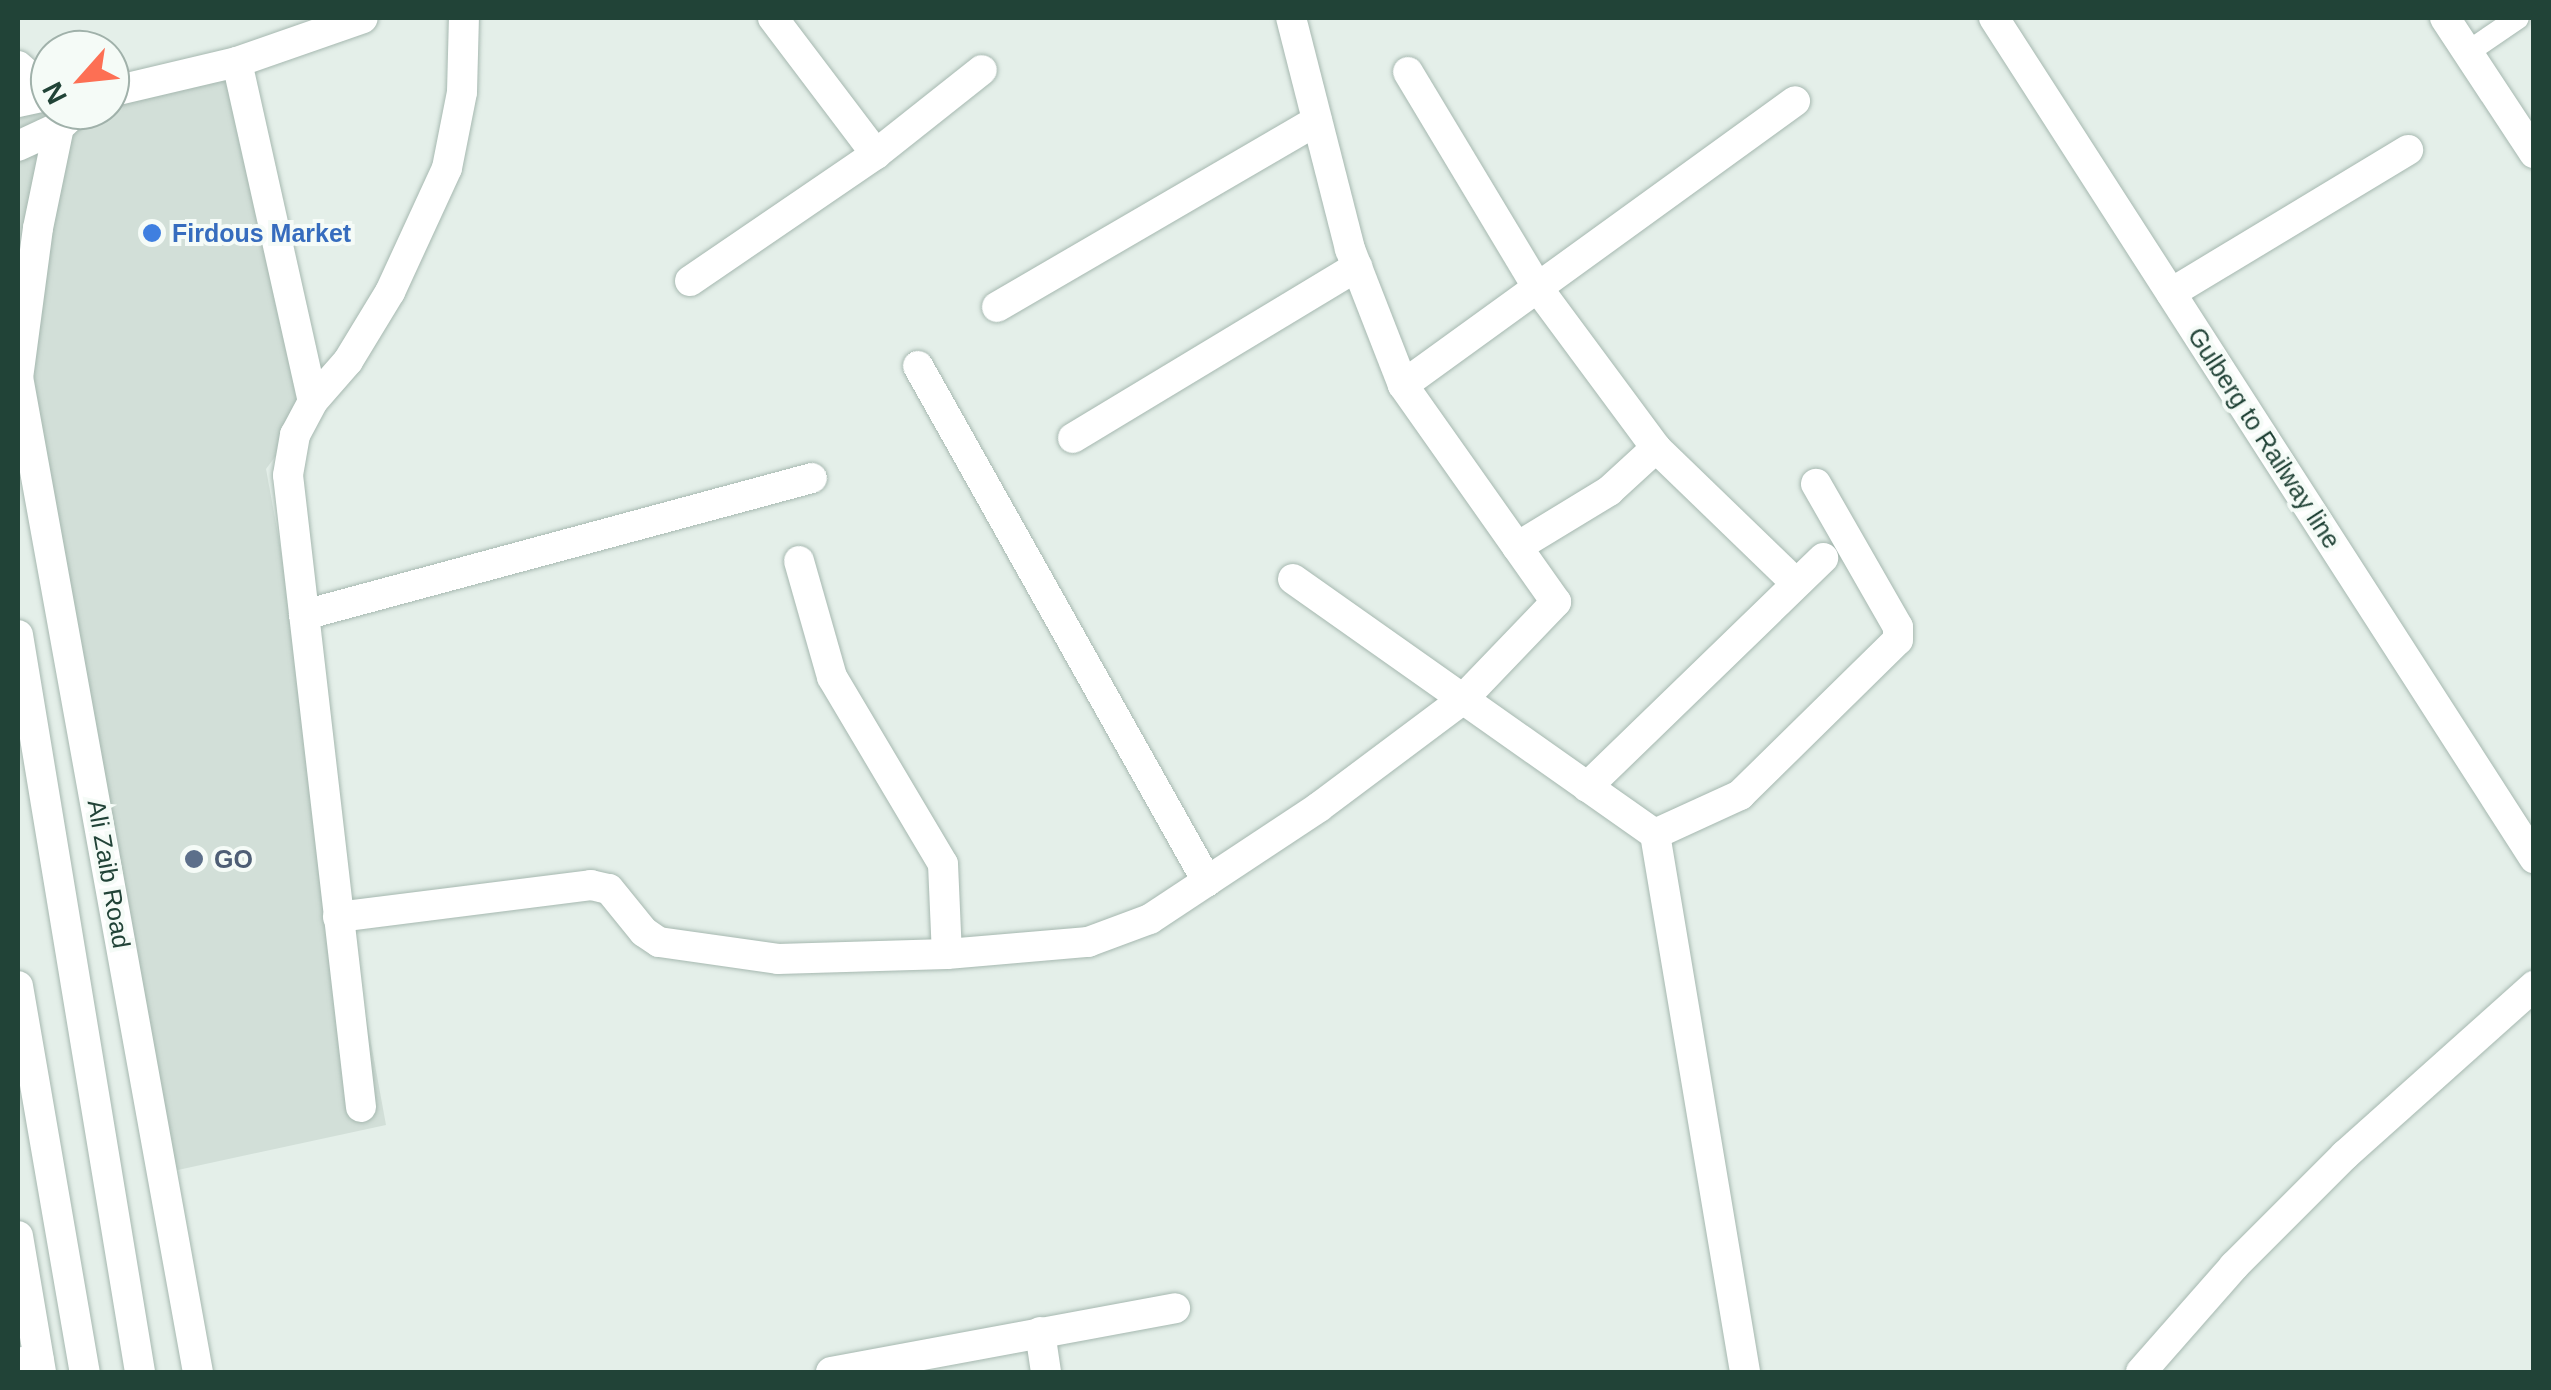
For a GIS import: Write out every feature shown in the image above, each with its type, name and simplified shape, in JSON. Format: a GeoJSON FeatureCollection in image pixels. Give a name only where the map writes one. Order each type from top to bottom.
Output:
{"type":"FeatureCollection","features":[{"type":"Feature","properties":{"kind":"street"},"geometry":{"type":"LineString","coordinates":[[130,87],[237,62],[363,18]]}},
{"type":"Feature","properties":{"kind":"street"},"geometry":{"type":"LineString","coordinates":[[360,1108],[288,474],[295,436],[313,401],[348,361],[390,292],[447,168],[462,92],[464,18]]}},
{"type":"Feature","properties":{"kind":"street"},"geometry":{"type":"LineString","coordinates":[[772,18],[876,154]]}},
{"type":"Feature","properties":{"kind":"street"},"geometry":{"type":"LineString","coordinates":[[338,917],[591,884],[608,889],[644,932],[659,942],[778,959],[947,954],[1088,942],[1150,919],[1319,807],[1462,700],[1556,602],[1403,385],[1357,267],[1290,18]]}},
{"type":"Feature","properties":{"kind":"street","name":"Gulberg to Railway line"},"geometry":{"type":"LineString","coordinates":[[1994,18],[2534,858]]}},
{"type":"Feature","properties":{"kind":"street"},"geometry":{"type":"LineString","coordinates":[[2446,18],[2534,153]]}},
{"type":"Feature","properties":{"kind":"street"},"geometry":{"type":"LineString","coordinates":[[237,62],[313,401]]}},
{"type":"Feature","properties":{"kind":"street"},"geometry":{"type":"LineString","coordinates":[[690,281],[876,154],[982,70]]}},
{"type":"Feature","properties":{"kind":"street"},"geometry":{"type":"LineString","coordinates":[[1408,72],[1538,286],[1656,448],[1796,583]]}},
{"type":"Feature","properties":{"kind":"street"},"geometry":{"type":"LineString","coordinates":[[1403,385],[1794,100]]}},
{"type":"Feature","properties":{"kind":"street"},"geometry":{"type":"LineString","coordinates":[[997,307],[1318,121]]}},
{"type":"Feature","properties":{"kind":"street"},"geometry":{"type":"LineString","coordinates":[[18,146],[47,130]]}},
{"type":"Feature","properties":{"kind":"street","name":"Ali Zaib Road"},"geometry":{"type":"LineString","coordinates":[[65,130],[38,228],[18,377],[198,1372]]}},
{"type":"Feature","properties":{"kind":"street"},"geometry":{"type":"LineString","coordinates":[[2171,293],[2408,150]]}},
{"type":"Feature","properties":{"kind":"street"},"geometry":{"type":"LineString","coordinates":[[1073,438],[1357,267]]}},
{"type":"Feature","properties":{"kind":"street"},"geometry":{"type":"LineString","coordinates":[[918,366],[1207,881]]}},
{"type":"Feature","properties":{"kind":"street"},"geometry":{"type":"LineString","coordinates":[[1516,547],[1609,491],[1656,448]]}},
{"type":"Feature","properties":{"kind":"street"},"geometry":{"type":"LineString","coordinates":[[304,616],[812,478]]}},
{"type":"Feature","properties":{"kind":"street"},"geometry":{"type":"LineString","coordinates":[[1656,834],[1740,795],[1898,640],[1898,627],[1816,484]]}},
{"type":"Feature","properties":{"kind":"street"},"geometry":{"type":"LineString","coordinates":[[1586,787],[1822,558]]}},
{"type":"Feature","properties":{"kind":"street"},"geometry":{"type":"LineString","coordinates":[[799,561],[832,677],[943,864],[947,954]]}},
{"type":"Feature","properties":{"kind":"street"},"geometry":{"type":"LineString","coordinates":[[1293,580],[1656,834],[1745,1372]]}},
{"type":"Feature","properties":{"kind":"street","name":"Ali Zaib Road"},"geometry":{"type":"LineString","coordinates":[[18,635],[140,1372]]}},
{"type":"Feature","properties":{"kind":"street"},"geometry":{"type":"LineString","coordinates":[[18,986],[85,1372]]}},
{"type":"Feature","properties":{"kind":"street"},"geometry":{"type":"LineString","coordinates":[[2141,1372],[2234,1266],[2344,1155],[2534,986]]}},
{"type":"Feature","properties":{"kind":"street"},"geometry":{"type":"LineString","coordinates":[[18,1236],[32,1365]]}},
{"type":"Feature","properties":{"kind":"street"},"geometry":{"type":"LineString","coordinates":[[831,1372],[1174,1308]]}},
{"type":"Feature","properties":{"kind":"street"},"geometry":{"type":"LineString","coordinates":[[1040,1332],[1046,1372]]}},
{"type":"Feature","properties":{"kind":"lane"},"geometry":{"type":"LineString","coordinates":[[2468,52],[2518,18]]}},
{"type":"Feature","properties":{"kind":"shaded area","name":"Firdous Market"},"geometry":{"type":"Polygon","coordinates":[[[237,62],[306,415],[266,469],[386,1125],[164,1173],[18,370],[18,104],[30,106],[30,130],[130,130],[130,83],[237,62]]]}},
{"type":"Feature","properties":{"kind":"place","name":"Firdous Market"},"geometry":{"type":"Point","coordinates":[152,233]}},
{"type":"Feature","properties":{"kind":"place","name":"GO"},"geometry":{"type":"Point","coordinates":[194,859]}}]}
